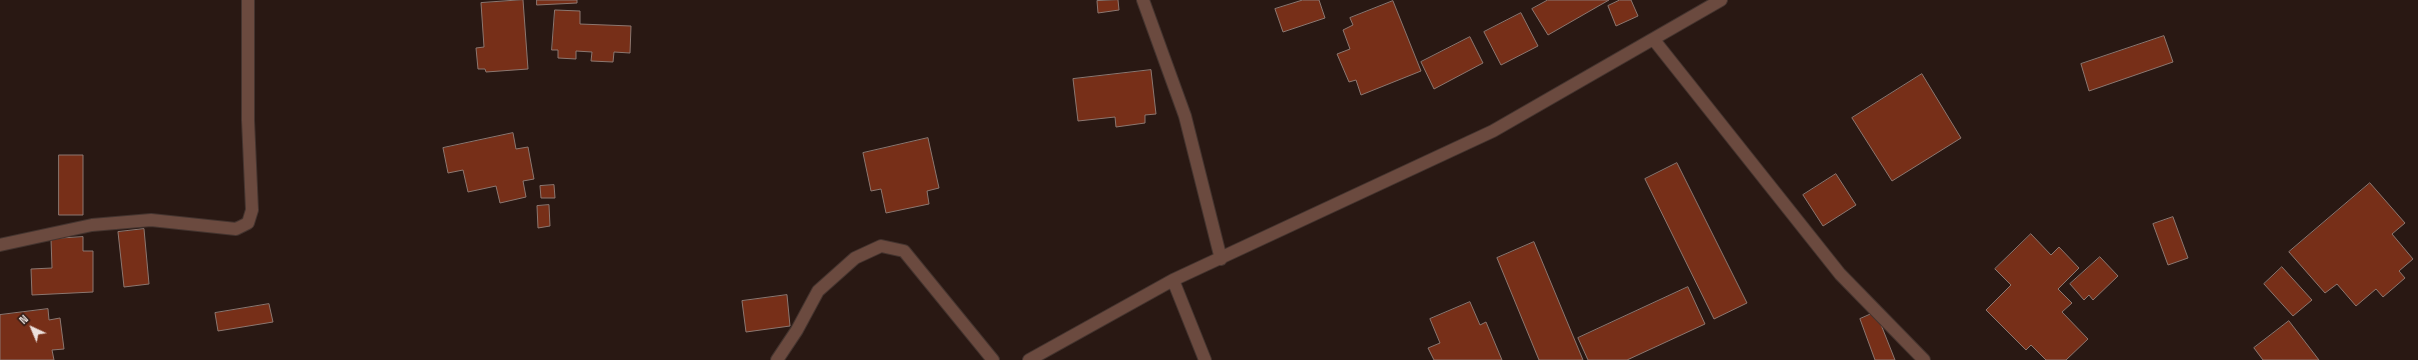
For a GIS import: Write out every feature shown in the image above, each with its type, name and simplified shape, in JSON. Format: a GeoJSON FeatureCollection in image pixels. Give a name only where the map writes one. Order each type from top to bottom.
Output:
{"type":"FeatureCollection","features":[{"type":"Feature","properties":{"kind":"street"},"geometry":{"type":"LineString","coordinates":[[0,245],[92,225],[143,221],[236,229],[248,223],[252,210],[248,120],[248,0]]}},
{"type":"Feature","properties":{"kind":"street"},"geometry":{"type":"LineString","coordinates":[[1143,0],[1185,116],[1221,259]]}},
{"type":"Feature","properties":{"kind":"street"},"geometry":{"type":"LineString","coordinates":[[1029,360],[1174,280],[1493,131],[1654,40],[1721,0]]}},
{"type":"Feature","properties":{"kind":"street"},"geometry":{"type":"LineString","coordinates":[[1654,40],[1840,274],[1924,360]]}},
{"type":"Feature","properties":{"kind":"street"},"geometry":{"type":"LineString","coordinates":[[777,360],[797,330],[818,291],[855,258],[881,246],[904,251],[994,360]]}},
{"type":"Feature","properties":{"kind":"street"},"geometry":{"type":"LineString","coordinates":[[1174,280],[1206,360]]}},
{"type":"Feature","properties":{"kind":"building"},"geometry":{"type":"Polygon","coordinates":[[[523,0],[528,69],[486,72],[485,69],[478,69],[476,48],[484,47],[481,3],[523,0]]]}},
{"type":"Feature","properties":{"kind":"building"},"geometry":{"type":"Polygon","coordinates":[[[537,0],[577,0],[577,3],[537,5],[537,0]]]}},
{"type":"Feature","properties":{"kind":"building"},"geometry":{"type":"Polygon","coordinates":[[[1118,0],[1119,10],[1098,13],[1097,1],[1118,0]]]}},
{"type":"Feature","properties":{"kind":"building"},"geometry":{"type":"Polygon","coordinates":[[[1303,0],[1319,0],[1325,18],[1283,32],[1275,9],[1303,0]]]}},
{"type":"Feature","properties":{"kind":"building"},"geometry":{"type":"Polygon","coordinates":[[[1548,0],[1609,0],[1548,35],[1532,9],[1548,0]]]}},
{"type":"Feature","properties":{"kind":"building"},"geometry":{"type":"Polygon","coordinates":[[[1620,0],[1631,0],[1638,16],[1616,26],[1608,6],[1620,0]]]}},
{"type":"Feature","properties":{"kind":"building"},"geometry":{"type":"Polygon","coordinates":[[[1393,1],[1421,71],[1361,95],[1356,80],[1349,82],[1337,54],[1350,49],[1343,30],[1353,25],[1350,18],[1393,1]]]}},
{"type":"Feature","properties":{"kind":"building"},"geometry":{"type":"Polygon","coordinates":[[[555,10],[580,11],[580,24],[631,26],[630,53],[614,52],[613,62],[591,61],[592,52],[576,51],[576,59],[558,58],[558,50],[552,50],[555,10]]]}},
{"type":"Feature","properties":{"kind":"building"},"geometry":{"type":"Polygon","coordinates":[[[1521,13],[1538,46],[1501,65],[1484,32],[1521,13]]]}},
{"type":"Feature","properties":{"kind":"building"},"geometry":{"type":"Polygon","coordinates":[[[2164,36],[2173,62],[2089,91],[2081,64],[2164,36]]]}},
{"type":"Feature","properties":{"kind":"building"},"geometry":{"type":"Polygon","coordinates":[[[1470,37],[1483,63],[1434,89],[1421,62],[1470,37]]]}},
{"type":"Feature","properties":{"kind":"building"},"geometry":{"type":"Polygon","coordinates":[[[1151,70],[1156,114],[1145,115],[1145,123],[1116,127],[1115,117],[1078,121],[1073,79],[1151,70]]]}},
{"type":"Feature","properties":{"kind":"building"},"geometry":{"type":"Polygon","coordinates":[[[1922,74],[1961,138],[1892,181],[1852,118],[1922,74]]]}},
{"type":"Feature","properties":{"kind":"building"},"geometry":{"type":"Polygon","coordinates":[[[513,133],[516,149],[528,147],[534,179],[523,181],[526,197],[500,203],[496,186],[468,192],[463,170],[448,173],[443,148],[513,133]]]}},
{"type":"Feature","properties":{"kind":"building"},"geometry":{"type":"Polygon","coordinates":[[[928,138],[939,188],[927,191],[929,204],[886,213],[881,189],[871,191],[863,153],[928,138]]]}},
{"type":"Feature","properties":{"kind":"building"},"geometry":{"type":"Polygon","coordinates":[[[59,155],[83,155],[83,215],[59,215],[59,155]]]}},
{"type":"Feature","properties":{"kind":"building"},"geometry":{"type":"Polygon","coordinates":[[[1677,163],[1747,303],[1714,319],[1645,179],[1677,163]]]}},
{"type":"Feature","properties":{"kind":"building"},"geometry":{"type":"Polygon","coordinates":[[[1836,174],[1856,205],[1823,226],[1803,195],[1836,174]]]}},
{"type":"Feature","properties":{"kind":"building"},"geometry":{"type":"Polygon","coordinates":[[[2370,183],[2405,223],[2392,234],[2413,259],[2399,271],[2405,278],[2383,297],[2376,289],[2356,306],[2337,284],[2325,293],[2289,252],[2370,183]]]}},
{"type":"Feature","properties":{"kind":"building"},"geometry":{"type":"Polygon","coordinates":[[[554,185],[555,198],[541,198],[540,186],[554,185]]]}},
{"type":"Feature","properties":{"kind":"building"},"geometry":{"type":"Polygon","coordinates":[[[549,205],[550,226],[538,228],[537,206],[549,205]]]}},
{"type":"Feature","properties":{"kind":"building"},"geometry":{"type":"Polygon","coordinates":[[[2173,217],[2188,258],[2168,265],[2153,224],[2173,217]]]}},
{"type":"Feature","properties":{"kind":"building"},"geometry":{"type":"Polygon","coordinates":[[[144,229],[149,284],[124,287],[118,232],[144,229]]]}},
{"type":"Feature","properties":{"kind":"building"},"geometry":{"type":"Polygon","coordinates":[[[2031,234],[2051,255],[2059,247],[2079,268],[2058,289],[2072,303],[2062,312],[2088,339],[2066,360],[2046,360],[2031,345],[2026,350],[1986,310],[2011,285],[1995,269],[2031,234]]]}},
{"type":"Feature","properties":{"kind":"building"},"geometry":{"type":"Polygon","coordinates":[[[83,237],[83,251],[93,251],[93,292],[32,295],[31,269],[52,268],[51,239],[83,237]]]}},
{"type":"Feature","properties":{"kind":"building"},"geometry":{"type":"Polygon","coordinates":[[[1534,242],[1583,360],[1539,360],[1497,258],[1534,242]]]}},
{"type":"Feature","properties":{"kind":"building"},"geometry":{"type":"Polygon","coordinates":[[[2100,257],[2118,276],[2093,300],[2089,295],[2084,300],[2070,284],[2100,257]]]}},
{"type":"Feature","properties":{"kind":"building"},"geometry":{"type":"Polygon","coordinates":[[[2282,267],[2312,300],[2293,316],[2264,284],[2282,267]]]}},
{"type":"Feature","properties":{"kind":"building"},"geometry":{"type":"Polygon","coordinates":[[[1688,287],[1705,324],[1627,360],[1588,360],[1578,338],[1688,287]]]}},
{"type":"Feature","properties":{"kind":"building"},"geometry":{"type":"Polygon","coordinates":[[[787,295],[790,326],[746,332],[742,301],[787,295]]]}},
{"type":"Feature","properties":{"kind":"building"},"geometry":{"type":"Polygon","coordinates":[[[1470,302],[1480,325],[1486,322],[1502,360],[1434,360],[1428,348],[1440,343],[1430,319],[1470,302]]]}},
{"type":"Feature","properties":{"kind":"building"},"geometry":{"type":"Polygon","coordinates":[[[269,304],[273,322],[218,331],[215,313],[269,304]]]}},
{"type":"Feature","properties":{"kind":"building"},"geometry":{"type":"Polygon","coordinates":[[[48,309],[49,320],[60,318],[64,349],[52,350],[54,360],[0,360],[0,315],[48,309]]]}},
{"type":"Feature","properties":{"kind":"building"},"geometry":{"type":"Polygon","coordinates":[[[1876,312],[1895,360],[1875,360],[1860,319],[1876,312]]]}},
{"type":"Feature","properties":{"kind":"building"},"geometry":{"type":"Polygon","coordinates":[[[2289,321],[2319,360],[2263,360],[2254,348],[2289,321]]]}}]}
